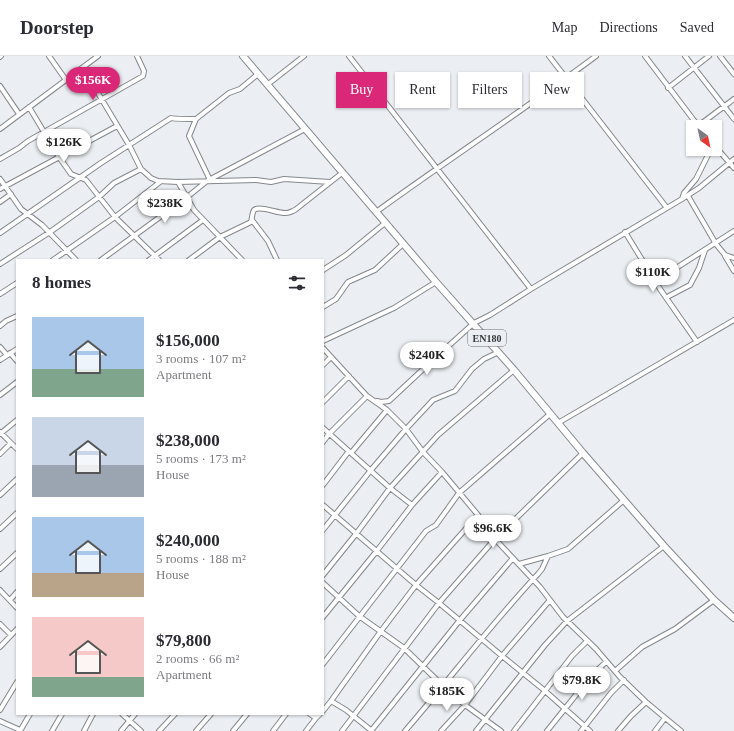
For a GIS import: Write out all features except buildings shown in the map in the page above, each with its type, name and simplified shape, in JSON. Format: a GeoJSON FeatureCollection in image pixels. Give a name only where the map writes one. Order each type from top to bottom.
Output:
{"type":"FeatureCollection","features":[{"type":"Feature","properties":{"kind":"main road","name":"EN180"},"geometry":{"type":"LineString","coordinates":[[243,56],[403,244],[499,352],[558,424],[664,546],[714,600],[734,618]]}},
{"type":"Feature","properties":{"kind":"street"},"geometry":{"type":"LineString","coordinates":[[49,56],[66,80]]}},
{"type":"Feature","properties":{"kind":"street"},"geometry":{"type":"LineString","coordinates":[[0,129],[98,56]]}},
{"type":"Feature","properties":{"kind":"street"},"geometry":{"type":"LineString","coordinates":[[0,159],[19,148],[28,140],[101,100],[144,74],[137,56]]}},
{"type":"Feature","properties":{"kind":"street"},"geometry":{"type":"LineString","coordinates":[[267,85],[304,56]]}},
{"type":"Feature","properties":{"kind":"street"},"geometry":{"type":"LineString","coordinates":[[349,56],[531,289]]}},
{"type":"Feature","properties":{"kind":"street"},"geometry":{"type":"LineString","coordinates":[[549,56],[562,72]]}},
{"type":"Feature","properties":{"kind":"street"},"geometry":{"type":"LineString","coordinates":[[575,72],[596,56]]}},
{"type":"Feature","properties":{"kind":"street"},"geometry":{"type":"LineString","coordinates":[[645,56],[693,120]]}},
{"type":"Feature","properties":{"kind":"street"},"geometry":{"type":"LineString","coordinates":[[685,56],[734,119]]}},
{"type":"Feature","properties":{"kind":"street"},"geometry":{"type":"LineString","coordinates":[[668,88],[709,56]]}},
{"type":"Feature","properties":{"kind":"street"},"geometry":{"type":"LineString","coordinates":[[720,56],[734,74]]}},
{"type":"Feature","properties":{"kind":"street"},"geometry":{"type":"LineString","coordinates":[[83,68],[129,145],[141,169],[151,178],[160,182],[209,180],[256,180],[271,182],[284,180],[330,182]]}},
{"type":"Feature","properties":{"kind":"street"},"geometry":{"type":"LineString","coordinates":[[209,180],[189,136],[196,119],[230,93],[240,89],[258,74]]}},
{"type":"Feature","properties":{"kind":"street"},"geometry":{"type":"LineString","coordinates":[[0,86],[19,114]]}},
{"type":"Feature","properties":{"kind":"street"},"geometry":{"type":"LineString","coordinates":[[707,120],[734,99]]}},
{"type":"Feature","properties":{"kind":"street"},"geometry":{"type":"LineString","coordinates":[[584,100],[668,208]]}},
{"type":"Feature","properties":{"kind":"street"},"geometry":{"type":"LineString","coordinates":[[376,212],[530,104]]}},
{"type":"Feature","properties":{"kind":"street"},"geometry":{"type":"LineString","coordinates":[[28,107],[71,174],[86,180],[115,217],[158,259]]}},
{"type":"Feature","properties":{"kind":"street"},"geometry":{"type":"LineString","coordinates":[[0,233],[81,177],[171,118],[196,119]]}},
{"type":"Feature","properties":{"kind":"street"},"geometry":{"type":"LineString","coordinates":[[0,189],[117,126]]}},
{"type":"Feature","properties":{"kind":"street"},"geometry":{"type":"LineString","coordinates":[[102,259],[209,180],[305,130]]}},
{"type":"Feature","properties":{"kind":"street"},"geometry":{"type":"LineString","coordinates":[[722,155],[734,168]]}},
{"type":"Feature","properties":{"kind":"street"},"geometry":{"type":"LineString","coordinates":[[682,199],[684,193],[696,179],[708,156]]}},
{"type":"Feature","properties":{"kind":"street"},"geometry":{"type":"LineString","coordinates":[[372,399],[381,402],[389,401],[474,323],[490,315],[625,232],[688,196],[734,159]]}},
{"type":"Feature","properties":{"kind":"street"},"geometry":{"type":"LineString","coordinates":[[0,264],[50,232],[99,196],[114,183],[141,169]]}},
{"type":"Feature","properties":{"kind":"street"},"geometry":{"type":"LineString","coordinates":[[277,259],[268,241],[252,220],[253,211],[258,208],[285,214],[290,213],[342,173]]}},
{"type":"Feature","properties":{"kind":"street"},"geometry":{"type":"LineString","coordinates":[[0,179],[21,209],[50,232],[75,259]]}},
{"type":"Feature","properties":{"kind":"street"},"geometry":{"type":"LineString","coordinates":[[54,259],[115,217],[160,182]]}},
{"type":"Feature","properties":{"kind":"street"},"geometry":{"type":"LineString","coordinates":[[178,182],[194,210],[239,259]]}},
{"type":"Feature","properties":{"kind":"street"},"geometry":{"type":"LineString","coordinates":[[0,202],[11,194]]}},
{"type":"Feature","properties":{"kind":"street"},"geometry":{"type":"LineString","coordinates":[[688,196],[734,272]]}},
{"type":"Feature","properties":{"kind":"street"},"geometry":{"type":"LineString","coordinates":[[150,259],[203,220]]}},
{"type":"Feature","properties":{"kind":"street"},"geometry":{"type":"LineString","coordinates":[[190,259],[220,237],[251,222],[252,220]]}},
{"type":"Feature","properties":{"kind":"street"},"geometry":{"type":"LineString","coordinates":[[324,269],[346,255],[385,223]]}},
{"type":"Feature","properties":{"kind":"street"},"geometry":{"type":"LineString","coordinates":[[659,279],[716,244],[734,231]]}},
{"type":"Feature","properties":{"kind":"street"},"geometry":{"type":"LineString","coordinates":[[625,232],[660,289],[697,342]]}},
{"type":"Feature","properties":{"kind":"street"},"geometry":{"type":"LineString","coordinates":[[324,306],[336,299],[348,282],[375,270],[403,244]]}},
{"type":"Feature","properties":{"kind":"street"},"geometry":{"type":"LineString","coordinates":[[668,296],[690,285],[699,268],[705,250]]}},
{"type":"Feature","properties":{"kind":"street"},"geometry":{"type":"LineString","coordinates":[[725,255],[734,258]]}},
{"type":"Feature","properties":{"kind":"street"},"geometry":{"type":"LineString","coordinates":[[324,341],[394,308],[436,282]]}},
{"type":"Feature","properties":{"kind":"street"},"geometry":{"type":"LineString","coordinates":[[0,294],[16,284]]}},
{"type":"Feature","properties":{"kind":"street"},"geometry":{"type":"LineString","coordinates":[[0,326],[6,321],[16,316]]}},
{"type":"Feature","properties":{"kind":"street"},"geometry":{"type":"LineString","coordinates":[[558,424],[734,320]]}},
{"type":"Feature","properties":{"kind":"street"},"geometry":{"type":"LineString","coordinates":[[0,347],[16,360]]}},
{"type":"Feature","properties":{"kind":"street"},"geometry":{"type":"LineString","coordinates":[[324,349],[368,396],[387,410],[406,429],[423,452],[478,515],[495,539],[519,564],[567,621],[646,702],[681,731]]}},
{"type":"Feature","properties":{"kind":"street"},"geometry":{"type":"LineString","coordinates":[[0,360],[16,350]]}},
{"type":"Feature","properties":{"kind":"street"},"geometry":{"type":"LineString","coordinates":[[324,529],[370,470],[433,400],[455,390],[472,369],[484,359],[499,352]]}},
{"type":"Feature","properties":{"kind":"street"},"geometry":{"type":"LineString","coordinates":[[324,364],[331,357]]}},
{"type":"Feature","properties":{"kind":"street"},"geometry":{"type":"LineString","coordinates":[[324,574],[390,488],[438,435],[514,370]]}},
{"type":"Feature","properties":{"kind":"street"},"geometry":{"type":"LineString","coordinates":[[324,401],[349,376]]}},
{"type":"Feature","properties":{"kind":"street"},"geometry":{"type":"LineString","coordinates":[[0,395],[16,383]]}},
{"type":"Feature","properties":{"kind":"street"},"geometry":{"type":"LineString","coordinates":[[324,441],[368,396]]}},
{"type":"Feature","properties":{"kind":"street"},"geometry":{"type":"LineString","coordinates":[[324,484],[387,410]]}},
{"type":"Feature","properties":{"kind":"street"},"geometry":{"type":"LineString","coordinates":[[324,663],[426,531],[436,525],[459,493],[550,414]]}},
{"type":"Feature","properties":{"kind":"street"},"geometry":{"type":"LineString","coordinates":[[16,421],[0,433],[16,448]]}},
{"type":"Feature","properties":{"kind":"street"},"geometry":{"type":"LineString","coordinates":[[324,429],[390,488],[412,505]]}},
{"type":"Feature","properties":{"kind":"street"},"geometry":{"type":"LineString","coordinates":[[0,454],[11,443]]}},
{"type":"Feature","properties":{"kind":"street"},"geometry":{"type":"LineString","coordinates":[[342,731],[439,602],[495,539],[583,453]]}},
{"type":"Feature","properties":{"kind":"street"},"geometry":{"type":"LineString","coordinates":[[324,616],[412,505],[442,472]]}},
{"type":"Feature","properties":{"kind":"street"},"geometry":{"type":"LineString","coordinates":[[0,495],[16,480]]}},
{"type":"Feature","properties":{"kind":"street"},"geometry":{"type":"LineString","coordinates":[[519,564],[548,556],[568,548],[624,500]]}},
{"type":"Feature","properties":{"kind":"street"},"geometry":{"type":"LineString","coordinates":[[324,506],[376,552],[439,602],[481,639],[566,708],[590,731]]}},
{"type":"Feature","properties":{"kind":"street"},"geometry":{"type":"LineString","coordinates":[[0,529],[16,514]]}},
{"type":"Feature","properties":{"kind":"street"},"geometry":{"type":"LineString","coordinates":[[324,710],[416,585],[478,515]]}},
{"type":"Feature","properties":{"kind":"street"},"geometry":{"type":"LineString","coordinates":[[476,731],[545,645],[567,621],[664,546]]}},
{"type":"Feature","properties":{"kind":"street"},"geometry":{"type":"LineString","coordinates":[[0,569],[16,554]]}},
{"type":"Feature","properties":{"kind":"street"},"geometry":{"type":"LineString","coordinates":[[405,731],[481,639],[542,569],[548,556]]}},
{"type":"Feature","properties":{"kind":"street"},"geometry":{"type":"LineString","coordinates":[[330,701],[372,731],[460,620],[513,558]]}},
{"type":"Feature","properties":{"kind":"street"},"geometry":{"type":"LineString","coordinates":[[324,584],[359,616],[404,648],[465,705],[501,731]]}},
{"type":"Feature","properties":{"kind":"street"},"geometry":{"type":"LineString","coordinates":[[0,590],[16,607]]}},
{"type":"Feature","properties":{"kind":"street"},"geometry":{"type":"LineString","coordinates":[[10,600],[16,593]]}},
{"type":"Feature","properties":{"kind":"street"},"geometry":{"type":"LineString","coordinates":[[441,731],[465,705],[502,656],[550,600]]}},
{"type":"Feature","properties":{"kind":"street"},"geometry":{"type":"LineString","coordinates":[[614,670],[642,648],[675,629],[714,600]]}},
{"type":"Feature","properties":{"kind":"street"},"geometry":{"type":"LineString","coordinates":[[0,624],[11,635]]}},
{"type":"Feature","properties":{"kind":"street"},"geometry":{"type":"LineString","coordinates":[[0,647],[16,630]]}},
{"type":"Feature","properties":{"kind":"street"},"geometry":{"type":"LineString","coordinates":[[514,731],[544,690],[572,656],[587,641]]}},
{"type":"Feature","properties":{"kind":"street"},"geometry":{"type":"LineString","coordinates":[[548,731],[592,675],[606,662]]}},
{"type":"Feature","properties":{"kind":"street"},"geometry":{"type":"LineString","coordinates":[[582,731],[611,693],[624,680]]}},
{"type":"Feature","properties":{"kind":"street"},"geometry":{"type":"LineString","coordinates":[[0,710],[16,684]]}},
{"type":"Feature","properties":{"kind":"street"},"geometry":{"type":"LineString","coordinates":[[618,731],[630,716],[646,702]]}},
{"type":"Feature","properties":{"kind":"street"},"geometry":{"type":"LineString","coordinates":[[0,720],[20,730],[29,715]]}},
{"type":"Feature","properties":{"kind":"street"},"geometry":{"type":"LineString","coordinates":[[52,731],[61,715]]}},
{"type":"Feature","properties":{"kind":"street"},"geometry":{"type":"LineString","coordinates":[[84,731],[92,715]]}},
{"type":"Feature","properties":{"kind":"street"},"geometry":{"type":"LineString","coordinates":[[123,715],[141,731]]}},
{"type":"Feature","properties":{"kind":"street"},"geometry":{"type":"LineString","coordinates":[[121,731],[133,715]]}},
{"type":"Feature","properties":{"kind":"street"},"geometry":{"type":"LineString","coordinates":[[159,731],[174,715]]}},
{"type":"Feature","properties":{"kind":"street"},"geometry":{"type":"LineString","coordinates":[[196,731],[210,715]]}},
{"type":"Feature","properties":{"kind":"street"},"geometry":{"type":"LineString","coordinates":[[233,731],[247,715]]}},
{"type":"Feature","properties":{"kind":"street"},"geometry":{"type":"LineString","coordinates":[[274,731],[285,715]]}},
{"type":"Feature","properties":{"kind":"street"},"geometry":{"type":"LineString","coordinates":[[312,715],[316,718]]}},
{"type":"Feature","properties":{"kind":"street"},"geometry":{"type":"LineString","coordinates":[[306,731],[319,715]]}},
{"type":"Feature","properties":{"kind":"street"},"geometry":{"type":"LineString","coordinates":[[655,731],[665,718]]}},
{"type":"Feature","properties":{"kind":"street"},"geometry":{"type":"LineString","coordinates":[[7,731],[10,725]]}}]}
